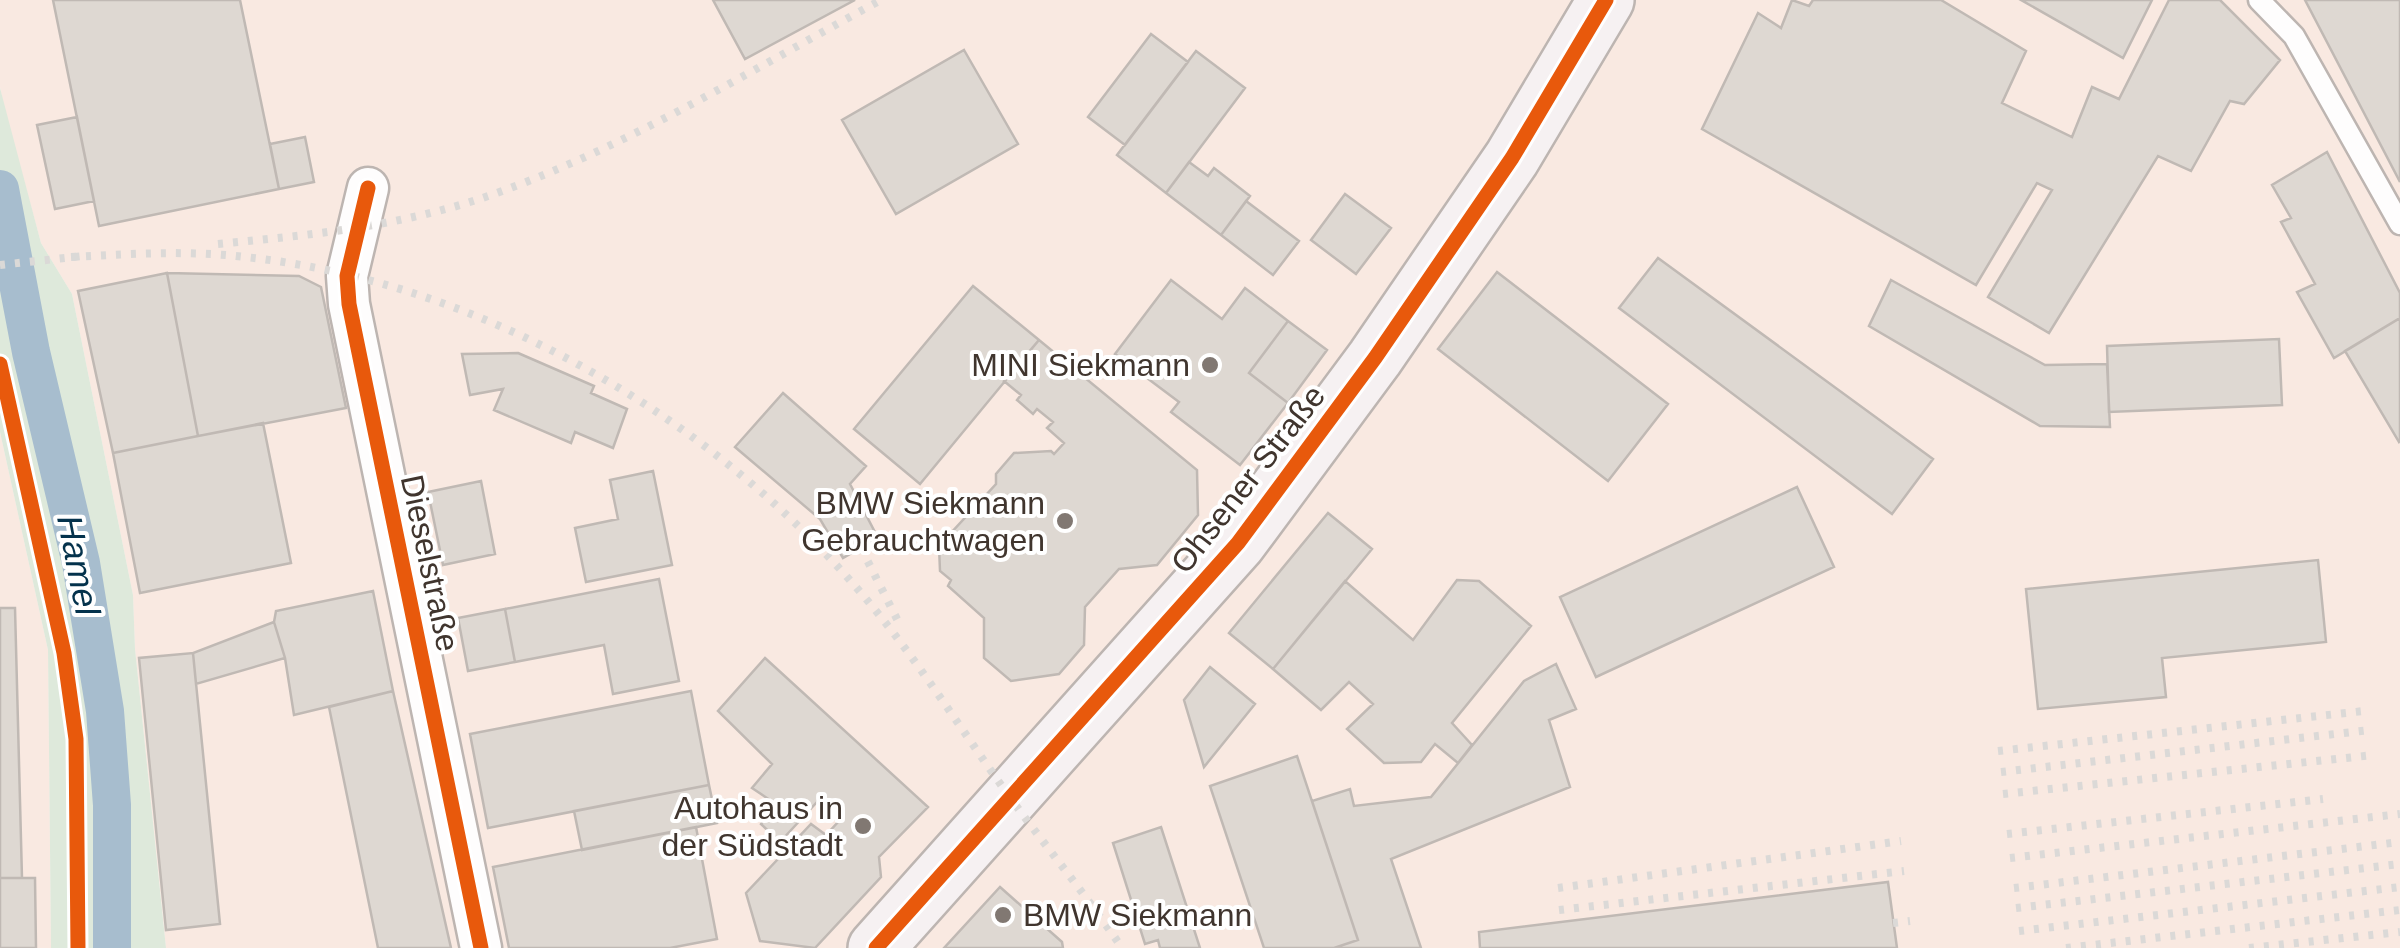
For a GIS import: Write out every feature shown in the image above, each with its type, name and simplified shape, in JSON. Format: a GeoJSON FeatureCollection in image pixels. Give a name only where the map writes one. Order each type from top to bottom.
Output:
{"type":"FeatureCollection","features":[{"type":"Feature","properties":{"kind":"main road","name":"Ohsener Straße"},"geometry":{"type":"LineString","coordinates":[[876,948],[1238,543],[1375,358],[1512,158],[1606,0]]}},
{"type":"Feature","properties":{"kind":"street","name":"Dieselstraße"},"geometry":{"type":"LineString","coordinates":[[368,188],[347,276],[349,304],[481,948]]}},
{"type":"Feature","properties":{"kind":"lane"},"geometry":{"type":"LineString","coordinates":[[2258,0],[2294,36],[2400,224]]}},
{"type":"Feature","properties":{"kind":"shaded area"},"geometry":{"type":"Polygon","coordinates":[[[0,0],[2400,0],[2400,948],[166,948],[135,649],[133,595],[72,294],[41,243],[3,104],[0,0]]]}},
{"type":"Feature","properties":{"kind":"shaded area"},"geometry":{"type":"Polygon","coordinates":[[[0,432],[48,650],[51,948],[0,948],[0,432]]]}},
{"type":"Feature","properties":{"kind":"green space"},"geometry":{"type":"Polygon","coordinates":[[[0,88],[41,243],[72,294],[133,595],[135,649],[166,948],[51,948],[48,650],[0,432],[0,88]]]}},
{"type":"Feature","properties":{"kind":"building"},"geometry":{"type":"Polygon","coordinates":[[[53,0],[240,0],[279,189],[99,226],[53,0]]]}},
{"type":"Feature","properties":{"kind":"building"},"geometry":{"type":"Polygon","coordinates":[[[713,0],[855,0],[745,59],[713,0]]]}},
{"type":"Feature","properties":{"kind":"building"},"geometry":{"type":"Polygon","coordinates":[[[1792,0],[1809,6],[1813,0],[1941,0],[2026,51],[2002,103],[2072,137],[2092,87],[2119,99],[2169,0],[2220,0],[2280,60],[2244,104],[2230,101],[2191,171],[2158,156],[2049,333],[1988,297],[2052,190],[2037,183],[1976,285],[1702,129],[1758,13],[1781,28],[1792,0]]]}},
{"type":"Feature","properties":{"kind":"building"},"geometry":{"type":"Polygon","coordinates":[[[2021,0],[2152,0],[2123,58],[2021,0]]]}},
{"type":"Feature","properties":{"kind":"building"},"geometry":{"type":"Polygon","coordinates":[[[2305,0],[2400,0],[2400,182],[2305,0]]]}},
{"type":"Feature","properties":{"kind":"building"},"geometry":{"type":"Polygon","coordinates":[[[1151,34],[1188,62],[1125,145],[1088,117],[1151,34]]]}},
{"type":"Feature","properties":{"kind":"building"},"geometry":{"type":"Polygon","coordinates":[[[964,50],[1018,144],[896,214],[842,120],[964,50]]]}},
{"type":"Feature","properties":{"kind":"building"},"geometry":{"type":"Polygon","coordinates":[[[1196,51],[1245,88],[1166,193],[1117,155],[1196,51]]]}},
{"type":"Feature","properties":{"kind":"building"},"geometry":{"type":"Polygon","coordinates":[[[77,117],[94,201],[55,209],[37,125],[77,117]]]}},
{"type":"Feature","properties":{"kind":"building"},"geometry":{"type":"Polygon","coordinates":[[[305,137],[314,182],[279,189],[270,144],[305,137]]]}},
{"type":"Feature","properties":{"kind":"building"},"geometry":{"type":"Polygon","coordinates":[[[2327,152],[2400,293],[2400,318],[2334,358],[2297,292],[2315,284],[2281,222],[2291,218],[2272,185],[2327,152]]]}},
{"type":"Feature","properties":{"kind":"building"},"geometry":{"type":"Polygon","coordinates":[[[1189,162],[1208,176],[1214,168],[1250,196],[1221,235],[1166,193],[1189,162]]]}},
{"type":"Feature","properties":{"kind":"building"},"geometry":{"type":"Polygon","coordinates":[[[1345,194],[1391,228],[1356,274],[1311,240],[1345,194]]]}},
{"type":"Feature","properties":{"kind":"building"},"geometry":{"type":"Polygon","coordinates":[[[1246,201],[1299,241],[1273,275],[1221,235],[1246,201]]]}},
{"type":"Feature","properties":{"kind":"building"},"geometry":{"type":"Polygon","coordinates":[[[1658,258],[1933,459],[1892,514],[1619,308],[1658,258]]]}},
{"type":"Feature","properties":{"kind":"building"},"geometry":{"type":"Polygon","coordinates":[[[1497,272],[1668,404],[1608,481],[1438,349],[1497,272]]]}},
{"type":"Feature","properties":{"kind":"building"},"geometry":{"type":"Polygon","coordinates":[[[167,273],[299,276],[321,287],[346,408],[198,436],[167,273]]]}},
{"type":"Feature","properties":{"kind":"building"},"geometry":{"type":"Polygon","coordinates":[[[167,273],[198,436],[113,453],[78,291],[167,273]]]}},
{"type":"Feature","properties":{"kind":"building"},"geometry":{"type":"Polygon","coordinates":[[[1171,280],[1222,319],[1245,288],[1288,321],[1249,373],[1288,403],[1240,465],[1171,412],[1179,402],[1115,354],[1171,280]]]}},
{"type":"Feature","properties":{"kind":"building"},"geometry":{"type":"Polygon","coordinates":[[[1891,280],[2045,365],[2107,364],[2110,427],[2040,426],[1869,326],[1891,280]]]}},
{"type":"Feature","properties":{"kind":"building"},"geometry":{"type":"Polygon","coordinates":[[[973,286],[1039,340],[920,484],[854,429],[973,286]]]}},
{"type":"Feature","properties":{"kind":"building"},"geometry":{"type":"Polygon","coordinates":[[[2400,318],[2400,441],[2399,442],[2345,351],[2400,318]]]}},
{"type":"Feature","properties":{"kind":"building"},"geometry":{"type":"Polygon","coordinates":[[[1288,321],[1327,350],[1288,403],[1249,373],[1288,321]]]}},
{"type":"Feature","properties":{"kind":"building"},"geometry":{"type":"Polygon","coordinates":[[[2279,339],[2282,405],[2109,412],[2107,346],[2279,339]]]}},
{"type":"Feature","properties":{"kind":"building"},"geometry":{"type":"Polygon","coordinates":[[[1039,340],[1197,470],[1198,515],[1157,565],[1119,569],[1085,607],[1084,645],[1059,674],[1011,681],[984,658],[984,618],[948,586],[951,580],[940,571],[939,546],[996,484],[996,474],[1014,453],[1054,454],[1064,443],[1047,428],[1053,422],[1037,409],[1033,414],[1017,400],[1021,395],[1004,381],[1039,340]]]}},
{"type":"Feature","properties":{"kind":"building"},"geometry":{"type":"Polygon","coordinates":[[[518,353],[594,386],[591,393],[627,409],[613,448],[575,432],[571,443],[494,410],[503,389],[470,395],[462,354],[518,353]]]}},
{"type":"Feature","properties":{"kind":"building"},"geometry":{"type":"Polygon","coordinates":[[[783,393],[866,466],[850,484],[878,538],[843,558],[820,519],[735,447],[783,393]]]}},
{"type":"Feature","properties":{"kind":"building"},"geometry":{"type":"Polygon","coordinates":[[[263,423],[291,563],[140,593],[113,453],[263,423]]]}},
{"type":"Feature","properties":{"kind":"building"},"geometry":{"type":"Polygon","coordinates":[[[653,471],[672,565],[586,582],[575,528],[618,519],[610,480],[653,471]]]}},
{"type":"Feature","properties":{"kind":"building"},"geometry":{"type":"Polygon","coordinates":[[[481,481],[495,554],[443,565],[428,492],[481,481]]]}},
{"type":"Feature","properties":{"kind":"building"},"geometry":{"type":"Polygon","coordinates":[[[1797,487],[1834,567],[1596,677],[1560,597],[1797,487]]]}},
{"type":"Feature","properties":{"kind":"building"},"geometry":{"type":"Polygon","coordinates":[[[1328,513],[1372,549],[1273,669],[1229,633],[1328,513]]]}},
{"type":"Feature","properties":{"kind":"building"},"geometry":{"type":"Polygon","coordinates":[[[2318,560],[2326,642],[2162,658],[2166,697],[2038,709],[2026,589],[2318,560]]]}},
{"type":"Feature","properties":{"kind":"building"},"geometry":{"type":"Polygon","coordinates":[[[659,579],[679,681],[613,694],[604,645],[515,662],[505,609],[659,579]]]}},
{"type":"Feature","properties":{"kind":"building"},"geometry":{"type":"Polygon","coordinates":[[[1457,580],[1479,581],[1531,626],[1452,723],[1472,745],[1458,763],[1435,744],[1421,762],[1384,763],[1347,729],[1373,704],[1349,682],[1321,710],[1273,669],[1345,581],[1413,640],[1457,580]]]}},
{"type":"Feature","properties":{"kind":"building"},"geometry":{"type":"Polygon","coordinates":[[[373,591],[393,691],[294,715],[285,658],[274,622],[276,611],[373,591]]]}},
{"type":"Feature","properties":{"kind":"building"},"geometry":{"type":"Polygon","coordinates":[[[0,608],[15,608],[22,878],[0,878],[0,608]]]}},
{"type":"Feature","properties":{"kind":"building"},"geometry":{"type":"Polygon","coordinates":[[[505,609],[515,662],[468,671],[458,618],[505,609]]]}},
{"type":"Feature","properties":{"kind":"building"},"geometry":{"type":"Polygon","coordinates":[[[274,622],[285,658],[196,684],[193,653],[274,622]]]}},
{"type":"Feature","properties":{"kind":"building"},"geometry":{"type":"Polygon","coordinates":[[[193,653],[220,924],[166,930],[139,658],[193,653]]]}},
{"type":"Feature","properties":{"kind":"building"},"geometry":{"type":"Polygon","coordinates":[[[765,658],[928,807],[879,857],[881,877],[815,948],[760,941],[746,893],[811,824],[826,835],[838,822],[817,802],[780,842],[761,824],[776,804],[752,788],[772,764],[718,711],[765,658]]]}},
{"type":"Feature","properties":{"kind":"building"},"geometry":{"type":"Polygon","coordinates":[[[1556,664],[1576,709],[1549,720],[1570,787],[1391,859],[1421,948],[1334,948],[1358,940],[1312,801],[1350,789],[1354,806],[1431,797],[1524,681],[1556,664]]]}},
{"type":"Feature","properties":{"kind":"building"},"geometry":{"type":"Polygon","coordinates":[[[1210,667],[1255,704],[1204,767],[1184,700],[1210,667]]]}},
{"type":"Feature","properties":{"kind":"building"},"geometry":{"type":"Polygon","coordinates":[[[393,691],[451,948],[378,948],[329,707],[393,691]]]}},
{"type":"Feature","properties":{"kind":"building"},"geometry":{"type":"Polygon","coordinates":[[[691,691],[709,785],[488,828],[470,734],[691,691]]]}},
{"type":"Feature","properties":{"kind":"building"},"geometry":{"type":"Polygon","coordinates":[[[1297,756],[1358,940],[1334,948],[1264,948],[1210,786],[1297,756]]]}},
{"type":"Feature","properties":{"kind":"building"},"geometry":{"type":"Polygon","coordinates":[[[709,785],[717,823],[582,850],[574,811],[709,785]]]}},
{"type":"Feature","properties":{"kind":"building"},"geometry":{"type":"Polygon","coordinates":[[[696,827],[717,939],[670,948],[509,948],[493,867],[696,827]]]}},
{"type":"Feature","properties":{"kind":"building"},"geometry":{"type":"Polygon","coordinates":[[[1161,827],[1200,948],[1160,948],[1158,940],[1145,944],[1113,843],[1161,827]]]}},
{"type":"Feature","properties":{"kind":"building"},"geometry":{"type":"Polygon","coordinates":[[[0,878],[35,878],[36,948],[0,948],[0,878]]]}},
{"type":"Feature","properties":{"kind":"building"},"geometry":{"type":"Polygon","coordinates":[[[1888,882],[1897,948],[1480,948],[1479,932],[1888,882]]]}},
{"type":"Feature","properties":{"kind":"building","name":"BMW Siekmann"},"geometry":{"type":"Polygon","coordinates":[[[1000,887],[1062,942],[1063,948],[944,948],[1000,887]]]}},
{"type":"Feature","properties":{"kind":"waterway","name":"Hamel"},"geometry":{"type":"LineString","coordinates":[[0,189],[31,352],[81,563],[105,711],[112,805],[112,948]]}},
{"type":"Feature","properties":{"kind":"railway"},"geometry":{"type":"LineString","coordinates":[[218,244],[392,222],[494,194],[643,129],[881,0]]}},
{"type":"Feature","properties":{"kind":"railway"},"geometry":{"type":"LineString","coordinates":[[71,257],[201,254],[334,271],[421,296],[506,329],[588,370],[666,419],[739,474],[807,534],[867,600],[1122,948]]}},
{"type":"Feature","properties":{"kind":"railway"},"geometry":{"type":"LineString","coordinates":[[0,265],[83,256]]}},
{"type":"Feature","properties":{"kind":"railway"},"geometry":{"type":"LineString","coordinates":[[861,548],[901,627]]}},
{"type":"Feature","properties":{"kind":"railway"},"geometry":{"type":"LineString","coordinates":[[1998,751],[2364,711]]}},
{"type":"Feature","properties":{"kind":"railway"},"geometry":{"type":"LineString","coordinates":[[2001,772],[2370,730]]}},
{"type":"Feature","properties":{"kind":"railway"},"geometry":{"type":"LineString","coordinates":[[2003,794],[2374,755]]}},
{"type":"Feature","properties":{"kind":"railway"},"geometry":{"type":"LineString","coordinates":[[2007,834],[2323,799]]}},
{"type":"Feature","properties":{"kind":"railway"},"geometry":{"type":"LineString","coordinates":[[2010,858],[2400,814]]}},
{"type":"Feature","properties":{"kind":"railway"},"geometry":{"type":"LineString","coordinates":[[1558,888],[1901,841]]}},
{"type":"Feature","properties":{"kind":"railway"},"geometry":{"type":"LineString","coordinates":[[2014,888],[2400,842]]}},
{"type":"Feature","properties":{"kind":"railway"},"geometry":{"type":"LineString","coordinates":[[2016,908],[2400,864]]}},
{"type":"Feature","properties":{"kind":"railway"},"geometry":{"type":"LineString","coordinates":[[1559,910],[1904,871]]}},
{"type":"Feature","properties":{"kind":"railway"},"geometry":{"type":"LineString","coordinates":[[2019,931],[2400,887]]}},
{"type":"Feature","properties":{"kind":"railway"},"geometry":{"type":"LineString","coordinates":[[2066,948],[2400,910]]}},
{"type":"Feature","properties":{"kind":"railway"},"geometry":{"type":"LineString","coordinates":[[1893,923],[1910,921]]}},
{"type":"Feature","properties":{"kind":"railway"},"geometry":{"type":"LineString","coordinates":[[2249,948],[2400,932]]}},
{"type":"Feature","properties":{"kind":"cycle path"},"geometry":{"type":"LineString","coordinates":[[876,948],[1238,543],[1375,358],[1512,158],[1606,0]]}},
{"type":"Feature","properties":{"kind":"cycle path"},"geometry":{"type":"LineString","coordinates":[[368,188],[347,276],[349,304],[481,948]]}},
{"type":"Feature","properties":{"kind":"cycle path"},"geometry":{"type":"LineString","coordinates":[[0,364],[64,653],[76,739],[78,948]]}},
{"type":"Feature","properties":{"kind":"place","name":"MINI Siekmann"},"geometry":{"type":"Point","coordinates":[1210,365]}},
{"type":"Feature","properties":{"kind":"place","name":"BMW Siekmann Gebrauchtwagen"},"geometry":{"type":"Point","coordinates":[1065,521]}},
{"type":"Feature","properties":{"kind":"place","name":"Autohaus in der Südstadt"},"geometry":{"type":"Point","coordinates":[863,826]}},
{"type":"Feature","properties":{"kind":"place","name":"BMW Siekmann"},"geometry":{"type":"Point","coordinates":[1003,915]}}]}
